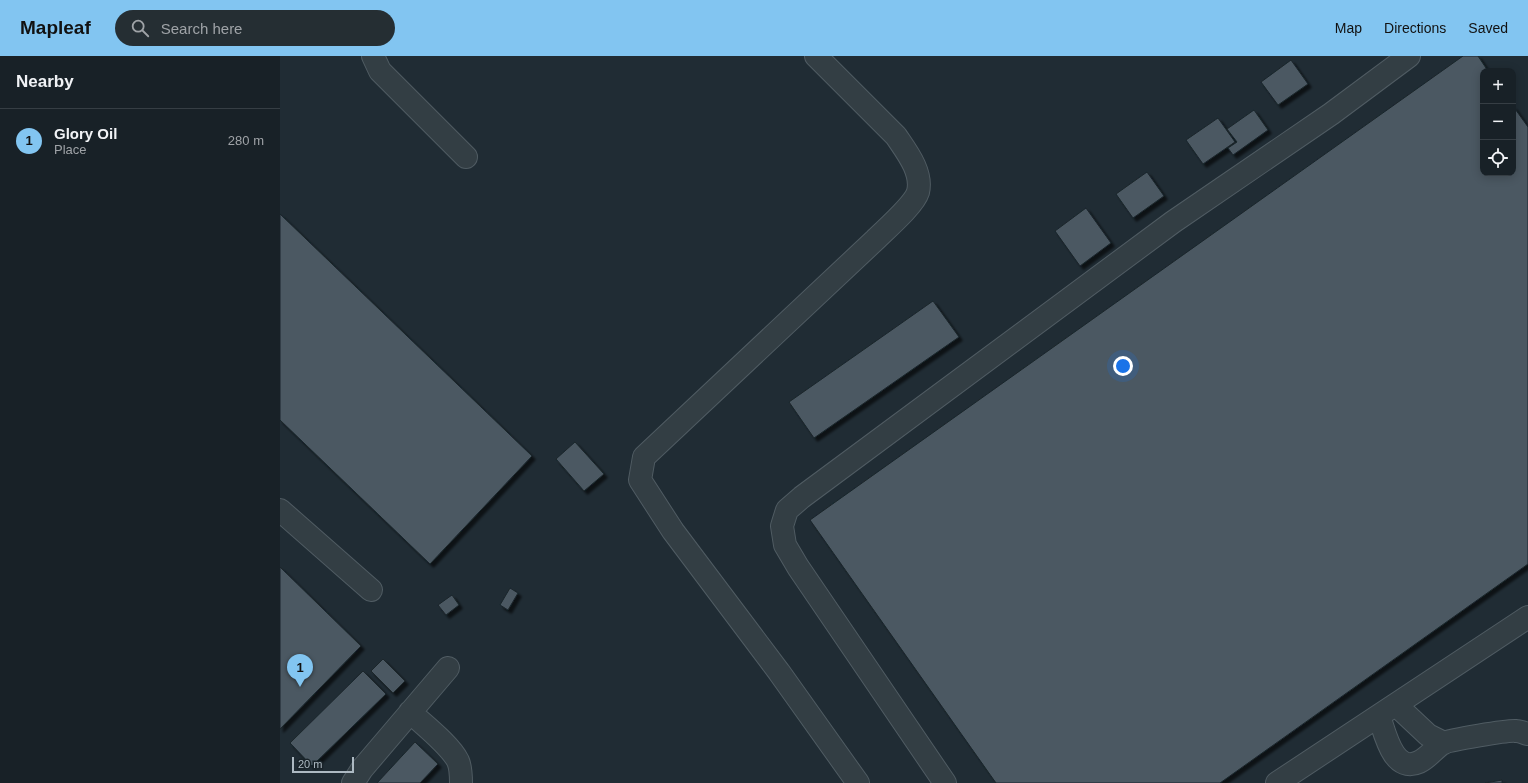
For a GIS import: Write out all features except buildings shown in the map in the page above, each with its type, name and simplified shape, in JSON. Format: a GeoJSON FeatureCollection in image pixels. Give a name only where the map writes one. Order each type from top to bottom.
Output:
{"type":"FeatureCollection","features":[{"type":"Feature","properties":{"kind":"lane"},"geometry":{"type":"LineString","coordinates":[[373,56],[380,71],[466,157]]}},
{"type":"Feature","properties":{"kind":"lane"},"geometry":{"type":"LineString","coordinates":[[816,56],[896,136],[907,151],[914,166],[919,182],[918,193],[907,209],[875,240],[644,457],[640,480],[673,531],[858,783]]}},
{"type":"Feature","properties":{"kind":"lane"},"geometry":{"type":"LineString","coordinates":[[945,783],[798,567],[786,546],[782,526],[787,510],[802,497],[1173,222],[1331,114],[1409,56]]}},
{"type":"Feature","properties":{"kind":"lane"},"geometry":{"type":"LineString","coordinates":[[280,510],[371,590]]}},
{"type":"Feature","properties":{"kind":"lane"},"geometry":{"type":"LineString","coordinates":[[1277,783],[1528,618]]}},
{"type":"Feature","properties":{"kind":"lane"},"geometry":{"type":"LineString","coordinates":[[353,783],[362,769],[448,668]]}},
{"type":"Feature","properties":{"kind":"lane"},"geometry":{"type":"LineString","coordinates":[[1387,711],[1392,752],[1400,762],[1406,764],[1420,762],[1444,743],[1506,731],[1518,731],[1528,734]]}},
{"type":"Feature","properties":{"kind":"lane"},"geometry":{"type":"LineString","coordinates":[[1387,711],[1444,743]]}},
{"type":"Feature","properties":{"kind":"lane"},"geometry":{"type":"LineString","coordinates":[[410,712],[450,749],[458,762],[461,771],[461,783]]}},
{"type":"Feature","properties":{"kind":"place","name":"Glory Oil"},"geometry":{"type":"Point","coordinates":[300,687]}}]}
